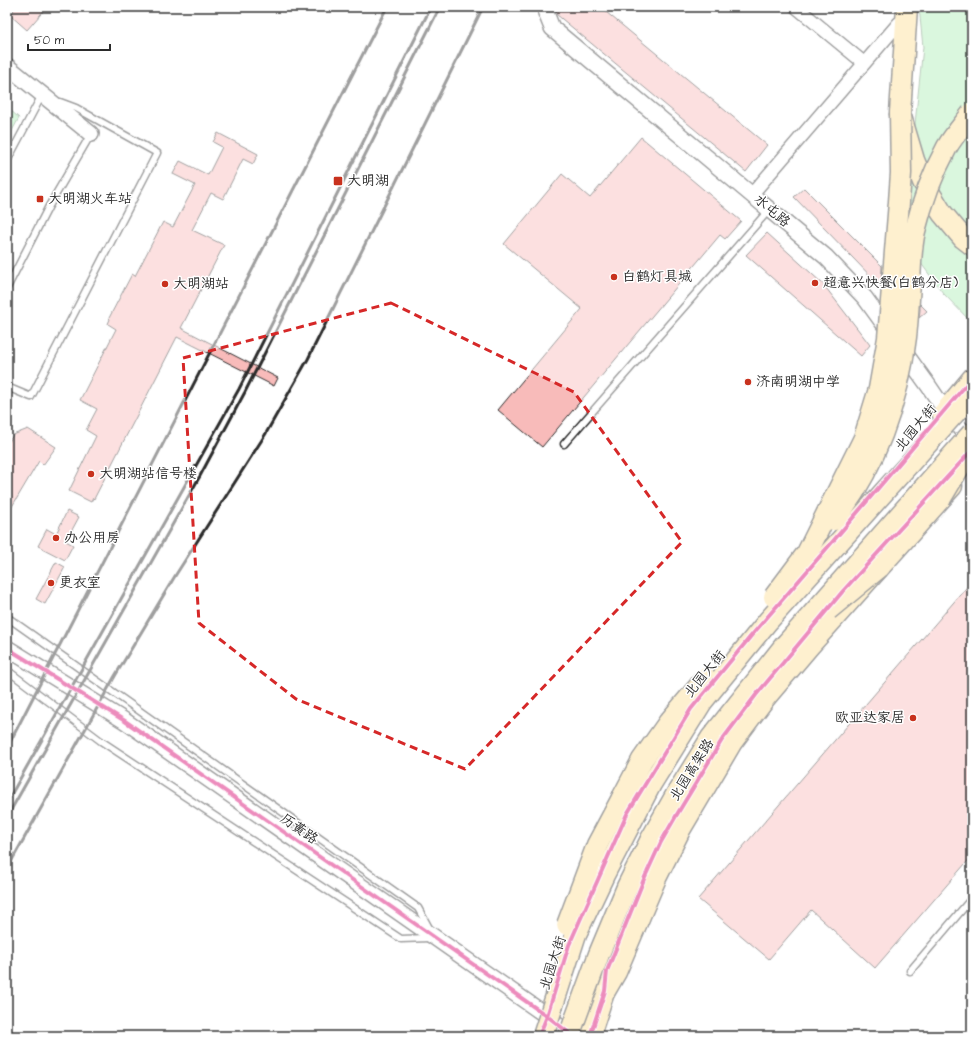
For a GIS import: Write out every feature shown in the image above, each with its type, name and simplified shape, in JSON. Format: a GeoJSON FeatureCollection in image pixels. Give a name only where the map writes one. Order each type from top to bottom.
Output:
{"type":"FeatureCollection","features":[{"type":"Feature","properties":{"kind":"highway"},"geometry":{"type":"LineString","coordinates":[[807,553],[864,438],[879,390],[888,338],[901,173],[900,113],[903,15]]}},
{"type":"Feature","properties":{"kind":"highway"},"geometry":{"type":"LineString","coordinates":[[900,113],[914,160],[923,182],[942,213],[963,238],[972,245]]}},
{"type":"Feature","properties":{"kind":"highway"},"geometry":{"type":"LineString","coordinates":[[528,1036],[597,845],[642,760],[668,723],[779,590],[846,505],[868,466],[884,430],[897,384],[906,338],[911,249],[920,209],[933,176],[948,146],[972,113]]}},
{"type":"Feature","properties":{"kind":"highway","name":"北园高架路"},"geometry":{"type":"LineString","coordinates":[[543,1036],[576,934],[604,875],[651,784],[702,702],[768,622],[972,394]]}},
{"type":"Feature","properties":{"kind":"highway","name":"北园高架路"},"geometry":{"type":"LineString","coordinates":[[570,1036],[601,947],[627,887],[651,839],[711,738],[785,645],[972,433]]}},
{"type":"Feature","properties":{"kind":"highway"},"geometry":{"type":"LineString","coordinates":[[941,498],[972,445]]}},
{"type":"Feature","properties":{"kind":"highway"},"geometry":{"type":"LineString","coordinates":[[605,991],[616,972],[656,878],[680,830],[732,742],[765,698],[941,498],[972,465]]}},
{"type":"Feature","properties":{"kind":"highway"},"geometry":{"type":"LineString","coordinates":[[785,645],[880,567]]}},
{"type":"Feature","properties":{"kind":"highway"},"geometry":{"type":"LineString","coordinates":[[622,798],[702,702]]}},
{"type":"Feature","properties":{"kind":"highway"},"geometry":{"type":"LineString","coordinates":[[576,934],[597,845]]}},
{"type":"Feature","properties":{"kind":"main road","name":"北园大街"},"geometry":{"type":"LineString","coordinates":[[539,1036],[548,1016],[569,945],[627,814],[691,709],[751,636],[972,378]]}},
{"type":"Feature","properties":{"kind":"main road"},"geometry":{"type":"LineString","coordinates":[[590,1036],[605,991],[607,971],[644,879],[676,816],[722,740],[756,695],[843,591],[972,450]]}},
{"type":"Feature","properties":{"kind":"street","name":"水屯路"},"geometry":{"type":"LineString","coordinates":[[548,7],[546,13],[552,28],[826,257],[865,298],[945,410],[972,445]]}},
{"type":"Feature","properties":{"kind":"street"},"geometry":{"type":"LineString","coordinates":[[796,7],[864,63]]}},
{"type":"Feature","properties":{"kind":"street"},"geometry":{"type":"LineString","coordinates":[[752,194],[903,15]]}},
{"type":"Feature","properties":{"kind":"street"},"geometry":{"type":"LineString","coordinates":[[7,66],[92,134]]}},
{"type":"Feature","properties":{"kind":"street","name":"历黄路"},"geometry":{"type":"LineString","coordinates":[[7,648],[125,721],[548,1016],[573,1036]]}},
{"type":"Feature","properties":{"kind":"lane"},"geometry":{"type":"LineString","coordinates":[[7,161],[42,95],[76,108],[157,153],[31,397],[7,388]]}},
{"type":"Feature","properties":{"kind":"lane"},"geometry":{"type":"LineString","coordinates":[[7,288],[49,206],[92,134]]}},
{"type":"Feature","properties":{"kind":"lane"},"geometry":{"type":"LineString","coordinates":[[564,444],[770,209]]}},
{"type":"Feature","properties":{"kind":"lane","name":"历黄路"},"geometry":{"type":"LineString","coordinates":[[7,617],[418,908],[434,937]]}},
{"type":"Feature","properties":{"kind":"lane"},"geometry":{"type":"LineString","coordinates":[[7,670],[101,741],[401,939],[434,937]]}},
{"type":"Feature","properties":{"kind":"lane"},"geometry":{"type":"LineString","coordinates":[[910,971],[972,898]]}},
{"type":"Feature","properties":{"kind":"highlighted area"},"geometry":{"type":"Polygon","coordinates":[[[391,303],[574,392],[682,542],[465,769],[296,699],[199,623],[183,358],[391,303]]]}},
{"type":"Feature","properties":{"kind":"green space"},"geometry":{"type":"Polygon","coordinates":[[[919,7],[972,7],[972,323],[943,293],[903,239],[923,47],[919,7]]]}},
{"type":"Feature","properties":{"kind":"green space"},"geometry":{"type":"Polygon","coordinates":[[[7,107],[19,118],[7,140],[7,107]]]}},
{"type":"Feature","properties":{"kind":"building"},"geometry":{"type":"Polygon","coordinates":[[[16,7],[47,7],[27,30],[10,15],[16,7]]]}},
{"type":"Feature","properties":{"kind":"building"},"geometry":{"type":"Polygon","coordinates":[[[558,7],[600,7],[767,145],[746,172],[556,14],[558,7]]]}},
{"type":"Feature","properties":{"kind":"building","name":"大明湖站"},"geometry":{"type":"Polygon","coordinates":[[[218,133],[258,154],[253,164],[243,159],[223,199],[211,193],[192,230],[224,245],[181,328],[278,378],[274,386],[177,337],[94,499],[93,498],[91,502],[69,491],[96,436],[86,430],[97,409],[80,400],[116,329],[108,324],[109,318],[132,274],[135,276],[163,222],[173,227],[195,185],[173,174],[180,161],[208,175],[222,147],[213,142],[218,133]]]}},
{"type":"Feature","properties":{"kind":"building","name":"白鹤灯具城"},"geometry":{"type":"Polygon","coordinates":[[[641,137],[741,221],[725,239],[720,235],[542,447],[498,410],[582,309],[504,244],[562,174],[590,198],[641,137]]]}},
{"type":"Feature","properties":{"kind":"building"},"geometry":{"type":"Polygon","coordinates":[[[804,188],[882,266],[881,287],[794,197],[804,188]]]}},
{"type":"Feature","properties":{"kind":"building"},"geometry":{"type":"Polygon","coordinates":[[[767,233],[823,284],[870,345],[861,356],[746,255],[767,233]]]}},
{"type":"Feature","properties":{"kind":"building"},"geometry":{"type":"Polygon","coordinates":[[[920,304],[927,311],[919,318],[920,310],[920,304]]]}},
{"type":"Feature","properties":{"kind":"building"},"geometry":{"type":"Polygon","coordinates":[[[28,429],[56,447],[43,465],[39,461],[7,515],[7,445],[13,435],[28,429]]]}},
{"type":"Feature","properties":{"kind":"building","name":"办公用房"},"geometry":{"type":"Polygon","coordinates":[[[67,511],[79,517],[66,541],[73,545],[65,560],[38,546],[47,529],[56,534],[67,511]]]}},
{"type":"Feature","properties":{"kind":"building","name":"更衣室"},"geometry":{"type":"Polygon","coordinates":[[[56,562],[65,567],[45,604],[36,599],[56,562]]]}},
{"type":"Feature","properties":{"kind":"building","name":"欧亚达家居"},"geometry":{"type":"Polygon","coordinates":[[[972,581],[972,856],[875,968],[811,910],[769,959],[698,899],[972,581]]]}},
{"type":"Feature","properties":{"kind":"railway"},"geometry":{"type":"LineString","coordinates":[[7,748],[387,7]]}},
{"type":"Feature","properties":{"kind":"railway"},"geometry":{"type":"LineString","coordinates":[[7,802],[239,389],[431,7]]}},
{"type":"Feature","properties":{"kind":"railway"},"geometry":{"type":"LineString","coordinates":[[7,817],[200,476],[245,392],[440,7]]}},
{"type":"Feature","properties":{"kind":"railway"},"geometry":{"type":"LineString","coordinates":[[7,869],[115,676],[175,576],[265,435],[308,359],[483,7]]}},
{"type":"Feature","properties":{"kind":"cycle path"},"geometry":{"type":"LineString","coordinates":[[539,1036],[547,1016],[569,945],[627,814],[691,709],[751,636],[972,378]]}},
{"type":"Feature","properties":{"kind":"cycle path"},"geometry":{"type":"LineString","coordinates":[[590,1036],[605,991],[607,971],[644,879],[661,842],[722,740],[756,695],[843,591],[972,450]]}},
{"type":"Feature","properties":{"kind":"cycle path"},"geometry":{"type":"LineString","coordinates":[[7,648],[125,721],[547,1016],[573,1036]]}},
{"type":"Feature","properties":{"kind":"place","name":"大明湖"},"geometry":{"type":"Point","coordinates":[338,181]}},
{"type":"Feature","properties":{"kind":"place","name":"大明湖火车站"},"geometry":{"type":"Point","coordinates":[40,199]}},
{"type":"Feature","properties":{"kind":"place","name":"白鹤灯具城"},"geometry":{"type":"Point","coordinates":[614,277]}},
{"type":"Feature","properties":{"kind":"place","name":"超意兴快餐(白鹤分店)"},"geometry":{"type":"Point","coordinates":[815,283]}},
{"type":"Feature","properties":{"kind":"place","name":"大明湖站"},"geometry":{"type":"Point","coordinates":[165,284]}},
{"type":"Feature","properties":{"kind":"place","name":"济南明湖中学"},"geometry":{"type":"Point","coordinates":[748,382]}},
{"type":"Feature","properties":{"kind":"place","name":"大明湖站信号楼"},"geometry":{"type":"Point","coordinates":[91,474]}},
{"type":"Feature","properties":{"kind":"place","name":"办公用房"},"geometry":{"type":"Point","coordinates":[56,538]}},
{"type":"Feature","properties":{"kind":"place","name":"更衣室"},"geometry":{"type":"Point","coordinates":[51,583]}},
{"type":"Feature","properties":{"kind":"place","name":"欧亚达家居"},"geometry":{"type":"Point","coordinates":[913,718]}}]}
